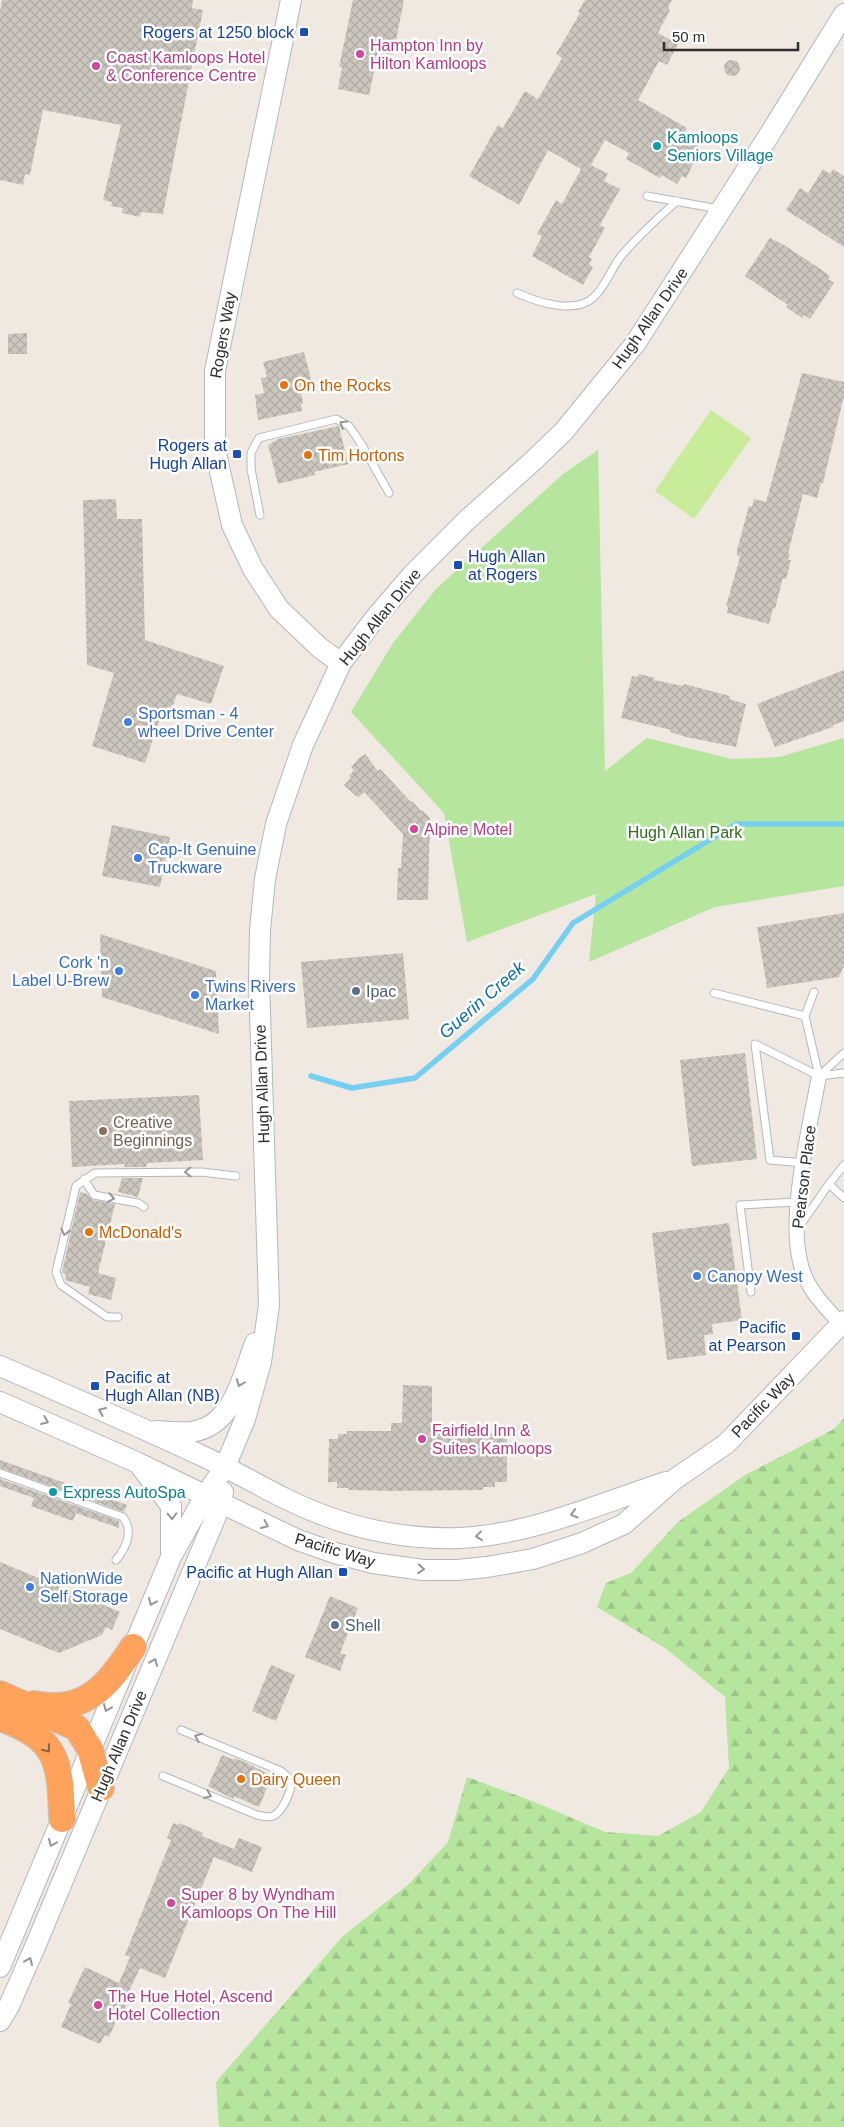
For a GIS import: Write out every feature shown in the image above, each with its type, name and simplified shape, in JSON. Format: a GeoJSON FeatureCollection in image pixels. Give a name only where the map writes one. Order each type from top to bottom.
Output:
{"type":"FeatureCollection","features":[{"type":"Feature","properties":{"kind":"highway"},"geometry":{"type":"LineString","coordinates":[[5,1704],[48,1707],[81,1702],[106,1684],[133,1647]]}},
{"type":"Feature","properties":{"kind":"highway"},"geometry":{"type":"LineString","coordinates":[[5,1704],[77,1728],[90,1749],[101,1788]]}},
{"type":"Feature","properties":{"kind":"highway"},"geometry":{"type":"LineString","coordinates":[[5,1704],[48,1747],[56,1760],[61,1792],[62,1819]]}},
{"type":"Feature","properties":{"kind":"main road","name":"Rogers Way"},"geometry":{"type":"LineString","coordinates":[[291,0],[215,371],[215,449],[232,526],[254,569],[279,609],[320,648],[341,663]]}},
{"type":"Feature","properties":{"kind":"main road","name":"Hugh Allan Drive"},"geometry":{"type":"LineString","coordinates":[[0,2021],[13,1998],[101,1788],[213,1500],[253,1393],[261,1362],[269,1305],[259,980],[260,930],[265,879],[276,824],[294,766],[341,663],[376,617],[413,574],[467,520],[533,462],[590,400],[635,344],[722,210],[844,14]]}},
{"type":"Feature","properties":{"kind":"main road"},"geometry":{"type":"LineString","coordinates":[[147,1430],[192,1432],[206,1428],[221,1418],[230,1407],[269,1305]]}},
{"type":"Feature","properties":{"kind":"main road","name":"Pacific Way"},"geometry":{"type":"LineString","coordinates":[[0,1402],[136,1462],[298,1540],[373,1563],[422,1570],[457,1570],[533,1559],[582,1543],[624,1524],[675,1479],[726,1444],[843,1323]]}},
{"type":"Feature","properties":{"kind":"main road","name":"Pacific Way"},"geometry":{"type":"LineString","coordinates":[[0,1366],[147,1430],[309,1510],[378,1532],[428,1538],[460,1538],[527,1527],[579,1513],[675,1479]]}},
{"type":"Feature","properties":{"kind":"main road"},"geometry":{"type":"LineString","coordinates":[[136,1462],[171,1506],[171,1557]]}},
{"type":"Feature","properties":{"kind":"main road","name":"Hugh Allan Drive"},"geometry":{"type":"LineString","coordinates":[[0,1967],[171,1557],[213,1500]]}},
{"type":"Feature","properties":{"kind":"main road"},"geometry":{"type":"LineString","coordinates":[[527,1527],[533,1559]]}},
{"type":"Feature","properties":{"kind":"street","name":"Pearson Place"},"geometry":{"type":"LineString","coordinates":[[819,1076],[804,1163],[796,1231],[800,1262],[817,1299],[843,1323]]}},
{"type":"Feature","properties":{"kind":"lane"},"geometry":{"type":"LineString","coordinates":[[647,196],[722,210]]}},
{"type":"Feature","properties":{"kind":"lane"},"geometry":{"type":"LineString","coordinates":[[517,293],[535,301],[556,305],[575,306],[593,298],[620,257],[648,227],[677,201]]}},
{"type":"Feature","properties":{"kind":"lane"},"geometry":{"type":"LineString","coordinates":[[260,515],[251,469],[251,453],[259,438],[336,419],[349,426],[389,493]]}},
{"type":"Feature","properties":{"kind":"lane"},"geometry":{"type":"LineString","coordinates":[[814,992],[805,1016],[819,1076]]}},
{"type":"Feature","properties":{"kind":"lane"},"geometry":{"type":"LineString","coordinates":[[714,993],[805,1016]]}},
{"type":"Feature","properties":{"kind":"lane"},"geometry":{"type":"LineString","coordinates":[[804,1163],[770,1160],[755,1044],[819,1076],[844,1073]]}},
{"type":"Feature","properties":{"kind":"lane"},"geometry":{"type":"LineString","coordinates":[[819,1076],[844,1053]]}},
{"type":"Feature","properties":{"kind":"lane"},"geometry":{"type":"LineString","coordinates":[[796,1231],[844,1165]]}},
{"type":"Feature","properties":{"kind":"lane"},"geometry":{"type":"LineString","coordinates":[[118,1317],[107,1317],[61,1285],[56,1272],[76,1186],[95,1173],[201,1172],[236,1176]]}},
{"type":"Feature","properties":{"kind":"lane"},"geometry":{"type":"LineString","coordinates":[[84,1179],[94,1195],[138,1203],[144,1207]]}},
{"type":"Feature","properties":{"kind":"lane"},"geometry":{"type":"LineString","coordinates":[[829,1184],[844,1198]]}},
{"type":"Feature","properties":{"kind":"lane"},"geometry":{"type":"LineString","coordinates":[[751,1292],[740,1205],[799,1202]]}},
{"type":"Feature","properties":{"kind":"lane"},"geometry":{"type":"LineString","coordinates":[[0,1473],[123,1517],[128,1523],[128,1535],[125,1549],[116,1560]]}},
{"type":"Feature","properties":{"kind":"lane"},"geometry":{"type":"LineString","coordinates":[[163,1776],[257,1815],[265,1816],[273,1816],[280,1810],[292,1788],[292,1781],[280,1771],[181,1730]]}},
{"type":"Feature","properties":{"kind":"green space"},"geometry":{"type":"Polygon","coordinates":[[[711,410],[751,438],[694,519],[655,491],[711,410]]]}},
{"type":"Feature","properties":{"kind":"green space","name":"Hugh Allan Park"},"geometry":{"type":"Polygon","coordinates":[[[598,450],[605,771],[647,738],[732,759],[779,757],[844,738],[844,886],[715,907],[589,962],[596,894],[467,942],[444,813],[351,712],[393,643],[436,589],[563,474],[598,450]]]}},
{"type":"Feature","properties":{"kind":"green space"},"geometry":{"type":"Polygon","coordinates":[[[844,1418],[844,2127],[219,2127],[216,2082],[343,1936],[409,1884],[448,1842],[467,1777],[532,1801],[605,1832],[658,1836],[701,1812],[729,1768],[725,1697],[665,1648],[597,1607],[606,1583],[631,1573],[678,1522],[745,1475],[834,1429],[844,1418]]]}},
{"type":"Feature","properties":{"kind":"building","name":"Coast Kamloops Hotel & Conference Centre"},"geometry":{"type":"Polygon","coordinates":[[[2,0],[193,0],[192,8],[203,10],[163,214],[141,212],[140,217],[122,213],[123,208],[111,206],[112,202],[103,200],[121,125],[43,110],[30,175],[25,174],[23,185],[0,180],[0,12],[2,0]]]}},
{"type":"Feature","properties":{"kind":"building","name":"Hampton Inn by Hilton Kamloops"},"geometry":{"type":"Polygon","coordinates":[[[353,0],[404,0],[393,55],[378,52],[369,95],[338,89],[342,67],[339,67],[353,0]]]}},
{"type":"Feature","properties":{"kind":"building","name":"Kamloops Seniors Village"},"geometry":{"type":"Polygon","coordinates":[[[585,0],[672,0],[668,8],[670,10],[658,33],[678,44],[667,65],[659,61],[638,100],[687,128],[685,133],[701,141],[695,152],[698,154],[686,178],[682,176],[677,184],[662,175],[660,178],[626,159],[629,153],[605,140],[591,165],[608,174],[604,181],[620,189],[600,225],[605,228],[589,257],[592,259],[589,264],[593,267],[583,285],[532,256],[542,236],[537,234],[556,200],[562,204],[581,169],[548,150],[519,205],[469,176],[498,125],[503,128],[525,91],[538,99],[562,58],[556,54],[580,13],[578,12],[585,0]]]}},
{"type":"Feature","properties":{"kind":"building"},"geometry":{"type":"Polygon","coordinates":[[[732,60],[740,68],[732,76],[724,68],[732,60]]]}},
{"type":"Feature","properties":{"kind":"building"},"geometry":{"type":"Polygon","coordinates":[[[823,169],[830,174],[833,169],[844,176],[844,247],[786,210],[800,188],[808,193],[823,169]]]}},
{"type":"Feature","properties":{"kind":"building"},"geometry":{"type":"Polygon","coordinates":[[[770,238],[822,270],[830,276],[828,279],[834,283],[810,319],[804,315],[802,318],[786,307],[788,305],[745,276],[770,238]]]}},
{"type":"Feature","properties":{"kind":"building"},"geometry":{"type":"Polygon","coordinates":[[[27,333],[27,354],[8,354],[8,334],[27,333]]]}},
{"type":"Feature","properties":{"kind":"building","name":"On the Rocks"},"geometry":{"type":"Polygon","coordinates":[[[304,352],[312,383],[300,386],[303,403],[301,404],[302,411],[258,420],[255,395],[264,393],[261,378],[267,377],[263,362],[304,352]]]}},
{"type":"Feature","properties":{"kind":"building"},"geometry":{"type":"Polygon","coordinates":[[[802,373],[844,382],[844,396],[823,483],[821,483],[817,498],[803,494],[788,554],[790,554],[788,560],[791,560],[786,579],[783,578],[769,624],[727,613],[728,606],[726,606],[740,557],[737,556],[737,550],[749,506],[752,507],[754,499],[766,502],[802,373]]]}},
{"type":"Feature","properties":{"kind":"building","name":"Tim Hortons"},"geometry":{"type":"Polygon","coordinates":[[[339,426],[348,464],[314,472],[315,475],[278,484],[268,445],[278,439],[339,426]]]}},
{"type":"Feature","properties":{"kind":"building"},"geometry":{"type":"Polygon","coordinates":[[[116,499],[117,519],[142,519],[145,640],[224,666],[211,704],[177,694],[169,717],[161,715],[145,763],[92,746],[114,673],[87,665],[83,500],[116,499]]]}},
{"type":"Feature","properties":{"kind":"building"},"geometry":{"type":"Polygon","coordinates":[[[844,670],[844,721],[833,725],[833,727],[775,747],[757,704],[844,670]]]}},
{"type":"Feature","properties":{"kind":"building"},"geometry":{"type":"Polygon","coordinates":[[[639,674],[655,678],[654,680],[683,686],[684,684],[730,696],[729,699],[746,704],[736,747],[686,737],[670,732],[671,730],[621,718],[632,676],[638,677],[639,674]]]}},
{"type":"Feature","properties":{"kind":"building","name":"Alpine Motel"},"geometry":{"type":"Polygon","coordinates":[[[365,754],[378,771],[380,769],[411,802],[430,818],[428,900],[397,900],[398,868],[401,868],[403,834],[364,792],[359,797],[356,796],[344,785],[351,778],[349,776],[354,770],[351,767],[365,754]]]}},
{"type":"Feature","properties":{"kind":"building"},"geometry":{"type":"Polygon","coordinates":[[[112,825],[170,837],[160,887],[102,876],[112,825]]]}},
{"type":"Feature","properties":{"kind":"building"},"geometry":{"type":"Polygon","coordinates":[[[844,913],[844,965],[839,977],[767,988],[757,927],[844,913]]]}},
{"type":"Feature","properties":{"kind":"building"},"geometry":{"type":"Polygon","coordinates":[[[100,934],[216,971],[219,1034],[102,997],[100,934]]]}},
{"type":"Feature","properties":{"kind":"building"},"geometry":{"type":"Polygon","coordinates":[[[403,953],[409,1019],[307,1028],[301,962],[403,953]]]}},
{"type":"Feature","properties":{"kind":"building"},"geometry":{"type":"Polygon","coordinates":[[[745,1053],[757,1159],[692,1166],[680,1060],[745,1053]]]}},
{"type":"Feature","properties":{"kind":"building"},"geometry":{"type":"Polygon","coordinates":[[[199,1095],[203,1160],[147,1163],[146,1167],[124,1167],[125,1164],[72,1167],[69,1101],[199,1095]]]}},
{"type":"Feature","properties":{"kind":"building"},"geometry":{"type":"Polygon","coordinates":[[[122,1178],[143,1178],[138,1197],[118,1192],[122,1178]]]}},
{"type":"Feature","properties":{"kind":"building","name":"McDonald's"},"geometry":{"type":"Polygon","coordinates":[[[80,1192],[87,1194],[93,1200],[115,1204],[98,1273],[116,1278],[111,1300],[88,1294],[90,1287],[65,1280],[66,1275],[62,1272],[80,1192]]]}},
{"type":"Feature","properties":{"kind":"building","name":"Canopy West"},"geometry":{"type":"Polygon","coordinates":[[[729,1223],[742,1320],[712,1324],[713,1334],[704,1335],[706,1355],[667,1360],[652,1233],[729,1223]]]}},
{"type":"Feature","properties":{"kind":"building","name":"Fairfield Inn & Suites Kamloops"},"geometry":{"type":"Polygon","coordinates":[[[403,1385],[432,1386],[432,1423],[441,1423],[442,1430],[485,1430],[484,1433],[496,1433],[496,1438],[507,1438],[507,1482],[495,1482],[495,1487],[483,1487],[483,1490],[392,1491],[348,1490],[349,1488],[337,1488],[337,1482],[328,1482],[329,1439],[338,1439],[338,1434],[347,1434],[347,1431],[391,1431],[391,1423],[402,1423],[403,1385]]]}},
{"type":"Feature","properties":{"kind":"building"},"geometry":{"type":"Polygon","coordinates":[[[0,1460],[127,1505],[124,1512],[0,1468],[0,1460]]]}},
{"type":"Feature","properties":{"kind":"building"},"geometry":{"type":"Polygon","coordinates":[[[0,1479],[119,1521],[119,1528],[76,1513],[73,1521],[31,1506],[34,1498],[0,1486],[0,1479]]]}},
{"type":"Feature","properties":{"kind":"building","name":"NationWide Self Storage"},"geometry":{"type":"Polygon","coordinates":[[[0,1562],[120,1612],[112,1630],[106,1627],[102,1635],[59,1653],[0,1629],[0,1562]]]}},
{"type":"Feature","properties":{"kind":"building","name":"Shell"},"geometry":{"type":"Polygon","coordinates":[[[330,1596],[358,1608],[340,1653],[346,1655],[340,1671],[305,1657],[330,1596]]]}},
{"type":"Feature","properties":{"kind":"building"},"geometry":{"type":"Polygon","coordinates":[[[271,1665],[295,1675],[276,1721],[252,1711],[271,1665]]]}},
{"type":"Feature","properties":{"kind":"building","name":"Dairy Queen"},"geometry":{"type":"Polygon","coordinates":[[[222,1755],[245,1762],[272,1776],[259,1807],[234,1796],[233,1799],[208,1786],[222,1755]]]}},
{"type":"Feature","properties":{"kind":"building","name":"Super 8 by Wyndham Kamloops On The Hill"},"geometry":{"type":"Polygon","coordinates":[[[173,1823],[178,1825],[179,1823],[203,1833],[202,1836],[234,1849],[239,1838],[262,1847],[252,1872],[214,1857],[165,1978],[140,1968],[123,2004],[126,2006],[119,2022],[116,2021],[109,2037],[105,2035],[100,2044],[61,2027],[71,2004],[68,2003],[85,1967],[119,1983],[130,1957],[125,1955],[171,1840],[167,1838],[173,1823]]]}},
{"type":"Feature","properties":{"kind":"waterway","name":"Guerin Creek"},"geometry":{"type":"LineString","coordinates":[[311,1076],[352,1088],[415,1078],[533,979],[573,923],[736,824],[844,824]]}},
{"type":"Feature","properties":{"kind":"place","name":"Rogers at 1250 block"},"geometry":{"type":"Point","coordinates":[304,32]}},
{"type":"Feature","properties":{"kind":"place","name":"Hampton Inn by Hilton Kamloops"},"geometry":{"type":"Point","coordinates":[360,54]}},
{"type":"Feature","properties":{"kind":"place","name":"Coast Kamloops Hotel & Conference Centre"},"geometry":{"type":"Point","coordinates":[96,66]}},
{"type":"Feature","properties":{"kind":"place","name":"Kamloops Seniors Village"},"geometry":{"type":"Point","coordinates":[657,146]}},
{"type":"Feature","properties":{"kind":"place","name":"On the Rocks"},"geometry":{"type":"Point","coordinates":[284,385]}},
{"type":"Feature","properties":{"kind":"place","name":"Rogers at Hugh Allan"},"geometry":{"type":"Point","coordinates":[237,454]}},
{"type":"Feature","properties":{"kind":"place","name":"Tim Hortons"},"geometry":{"type":"Point","coordinates":[308,455]}},
{"type":"Feature","properties":{"kind":"place","name":"Hugh Allan at Rogers"},"geometry":{"type":"Point","coordinates":[458,565]}},
{"type":"Feature","properties":{"kind":"place","name":"Sportsman - 4 wheel Drive Center"},"geometry":{"type":"Point","coordinates":[128,722]}},
{"type":"Feature","properties":{"kind":"place","name":"Alpine Motel"},"geometry":{"type":"Point","coordinates":[414,829]}},
{"type":"Feature","properties":{"kind":"place","name":"Cap-It Genuine Truckware"},"geometry":{"type":"Point","coordinates":[138,858]}},
{"type":"Feature","properties":{"kind":"place","name":"Cork 'n Label U-Brew"},"geometry":{"type":"Point","coordinates":[119,971]}},
{"type":"Feature","properties":{"kind":"place","name":"Ipac"},"geometry":{"type":"Point","coordinates":[356,991]}},
{"type":"Feature","properties":{"kind":"place","name":"Twins Rivers Market"},"geometry":{"type":"Point","coordinates":[195,995]}},
{"type":"Feature","properties":{"kind":"place","name":"Creative Beginnings"},"geometry":{"type":"Point","coordinates":[103,1131]}},
{"type":"Feature","properties":{"kind":"place","name":"McDonald's"},"geometry":{"type":"Point","coordinates":[89,1232]}},
{"type":"Feature","properties":{"kind":"place","name":"Canopy West"},"geometry":{"type":"Point","coordinates":[697,1276]}},
{"type":"Feature","properties":{"kind":"place","name":"Pacific at Pearson"},"geometry":{"type":"Point","coordinates":[796,1336]}},
{"type":"Feature","properties":{"kind":"place","name":"Pacific at Hugh Allan (NB)"},"geometry":{"type":"Point","coordinates":[95,1386]}},
{"type":"Feature","properties":{"kind":"place","name":"Fairfield Inn & Suites Kamloops"},"geometry":{"type":"Point","coordinates":[422,1439]}},
{"type":"Feature","properties":{"kind":"place","name":"Express AutoSpa"},"geometry":{"type":"Point","coordinates":[53,1492]}},
{"type":"Feature","properties":{"kind":"place","name":"Pacific at Hugh Allan"},"geometry":{"type":"Point","coordinates":[343,1572]}},
{"type":"Feature","properties":{"kind":"place","name":"NationWide Self Storage"},"geometry":{"type":"Point","coordinates":[30,1587]}},
{"type":"Feature","properties":{"kind":"place","name":"Shell"},"geometry":{"type":"Point","coordinates":[335,1625]}},
{"type":"Feature","properties":{"kind":"place","name":"Dairy Queen"},"geometry":{"type":"Point","coordinates":[241,1779]}},
{"type":"Feature","properties":{"kind":"place","name":"Super 8 by Wyndham Kamloops On The Hill"},"geometry":{"type":"Point","coordinates":[171,1903]}},
{"type":"Feature","properties":{"kind":"place","name":"The Hue Hotel, Ascend Hotel Collection"},"geometry":{"type":"Point","coordinates":[98,2005]}}]}
